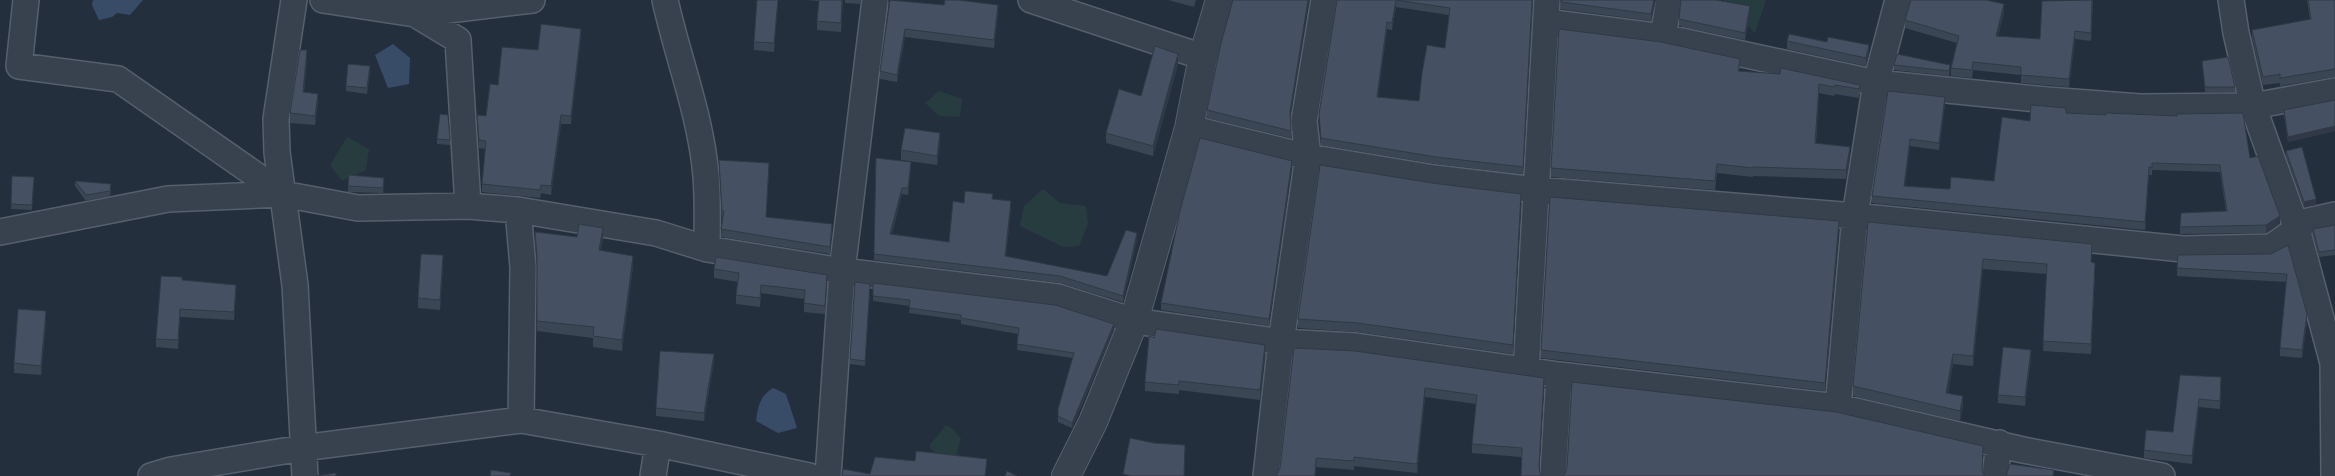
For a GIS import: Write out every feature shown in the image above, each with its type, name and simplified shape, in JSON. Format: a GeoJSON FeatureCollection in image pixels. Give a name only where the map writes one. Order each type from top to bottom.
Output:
{"type":"FeatureCollection","features":[{"type":"Feature","properties":{"kind":"street"},"geometry":{"type":"LineString","coordinates":[[26,0],[9,70],[118,79],[282,194]]}},
{"type":"Feature","properties":{"kind":"street"},"geometry":{"type":"LineString","coordinates":[[294,0],[276,119],[276,152],[295,285],[302,448],[305,476]]}},
{"type":"Feature","properties":{"kind":"street"},"geometry":{"type":"LineString","coordinates":[[323,0],[412,7],[532,0]]}},
{"type":"Feature","properties":{"kind":"street"},"geometry":{"type":"LineString","coordinates":[[666,0],[675,43],[694,104],[706,176],[706,249]]}},
{"type":"Feature","properties":{"kind":"street"},"geometry":{"type":"LineString","coordinates":[[828,476],[842,271],[875,0]]}},
{"type":"Feature","properties":{"kind":"street"},"geometry":{"type":"LineString","coordinates":[[1031,0],[1203,57]]}},
{"type":"Feature","properties":{"kind":"street"},"geometry":{"type":"LineString","coordinates":[[1066,476],[1093,422],[1134,321],[1190,128],[1203,57],[1220,0]]}},
{"type":"Feature","properties":{"kind":"street"},"geometry":{"type":"LineString","coordinates":[[1266,476],[1280,342],[1308,157],[1304,121],[1324,0]]}},
{"type":"Feature","properties":{"kind":"street"},"geometry":{"type":"LineString","coordinates":[[1663,37],[1669,0]]}},
{"type":"Feature","properties":{"kind":"street"},"geometry":{"type":"LineString","coordinates":[[1838,407],[1855,216],[1876,83],[1898,0]]}},
{"type":"Feature","properties":{"kind":"street"},"geometry":{"type":"LineString","coordinates":[[2231,0],[2236,33],[2253,106],[2296,227],[2334,363],[2334,476]]}},
{"type":"Feature","properties":{"kind":"street"},"geometry":{"type":"LineString","coordinates":[[412,7],[458,40],[468,206]]}},
{"type":"Feature","properties":{"kind":"street"},"geometry":{"type":"LineString","coordinates":[[1526,371],[1546,11],[1876,83],[2140,107],[2253,106],[2335,91]]}},
{"type":"Feature","properties":{"kind":"street"},"geometry":{"type":"LineString","coordinates":[[1190,128],[1308,157],[1434,178],[1537,190],[1855,216],[2183,249],[2271,247],[2296,227],[2335,215]]}},
{"type":"Feature","properties":{"kind":"street"},"geometry":{"type":"LineString","coordinates":[[0,232],[168,199],[282,194],[358,208],[468,206],[518,210],[656,233],[706,249],[842,271],[1058,297],[1134,321],[1280,342],[1356,346],[1526,371],[1838,407],[2024,450],[2162,476]]}},
{"type":"Feature","properties":{"kind":"street"},"geometry":{"type":"LineString","coordinates":[[518,210],[523,267],[521,420]]}},
{"type":"Feature","properties":{"kind":"street"},"geometry":{"type":"LineString","coordinates":[[1553,476],[1558,375]]}},
{"type":"Feature","properties":{"kind":"street"},"geometry":{"type":"LineString","coordinates":[[151,476],[171,470],[302,448],[521,420],[658,444],[809,476]]}},
{"type":"Feature","properties":{"kind":"street"},"geometry":{"type":"LineString","coordinates":[[1995,476],[1999,443]]}},
{"type":"Feature","properties":{"kind":"street"},"geometry":{"type":"LineString","coordinates":[[653,476],[658,444]]}},
{"type":"Feature","properties":{"kind":"green space"},"geometry":{"type":"Polygon","coordinates":[[[1723,0],[1766,0],[1755,33],[1723,0]]]}},
{"type":"Feature","properties":{"kind":"green space"},"geometry":{"type":"Polygon","coordinates":[[[939,91],[962,99],[960,117],[939,116],[925,103],[939,91]]]}},
{"type":"Feature","properties":{"kind":"green space"},"geometry":{"type":"Polygon","coordinates":[[[347,137],[369,149],[366,170],[342,181],[330,165],[347,137]]]}},
{"type":"Feature","properties":{"kind":"green space"},"geometry":{"type":"Polygon","coordinates":[[[1043,189],[1060,203],[1086,206],[1088,224],[1079,246],[1063,247],[1020,226],[1024,206],[1043,189]]]}},
{"type":"Feature","properties":{"kind":"green space"},"geometry":{"type":"Polygon","coordinates":[[[946,425],[953,429],[961,439],[955,459],[941,461],[929,446],[946,425]]]}},
{"type":"Feature","properties":{"kind":"water"},"geometry":{"type":"Polygon","coordinates":[[[93,0],[143,0],[130,15],[117,13],[112,17],[99,20],[92,5],[93,0]]]}},
{"type":"Feature","properties":{"kind":"water"},"geometry":{"type":"Polygon","coordinates":[[[393,44],[410,58],[409,84],[388,88],[375,55],[393,44]]]}},
{"type":"Feature","properties":{"kind":"water"},"geometry":{"type":"Polygon","coordinates":[[[773,388],[786,394],[797,428],[778,433],[756,421],[760,402],[765,394],[773,388]]]}},
{"type":"Feature","properties":{"kind":"building"},"geometry":{"type":"Polygon","coordinates":[[[757,0],[778,0],[774,43],[754,42],[757,0]]]}},
{"type":"Feature","properties":{"kind":"building"},"geometry":{"type":"Polygon","coordinates":[[[819,0],[842,0],[841,23],[817,21],[819,0]]]}},
{"type":"Feature","properties":{"kind":"building"},"geometry":{"type":"Polygon","coordinates":[[[890,0],[944,5],[945,0],[958,0],[998,5],[994,40],[905,29],[897,75],[880,71],[890,0]]]}},
{"type":"Feature","properties":{"kind":"building"},"geometry":{"type":"Polygon","coordinates":[[[1233,0],[1308,0],[1290,112],[1291,131],[1207,110],[1221,43],[1233,0]]]}},
{"type":"Feature","properties":{"kind":"building"},"geometry":{"type":"Polygon","coordinates":[[[1337,0],[1396,0],[1532,0],[1523,167],[1436,157],[1321,138],[1319,114],[1337,0]],[[1396,0],[1392,23],[1387,22],[1377,97],[1419,101],[1427,45],[1445,48],[1450,8],[1396,0]]]}},
{"type":"Feature","properties":{"kind":"building"},"geometry":{"type":"Polygon","coordinates":[[[1561,0],[1654,0],[1651,14],[1561,2],[1561,0]]]}},
{"type":"Feature","properties":{"kind":"building"},"geometry":{"type":"Polygon","coordinates":[[[1681,0],[1716,0],[1750,6],[1745,33],[1679,19],[1681,0]]]}},
{"type":"Feature","properties":{"kind":"building"},"geometry":{"type":"Polygon","coordinates":[[[1911,0],[1986,0],[2004,4],[1996,36],[2040,39],[2042,1],[2092,0],[2091,33],[2075,31],[2069,79],[2021,75],[2021,67],[1973,62],[1972,70],[1951,68],[1959,36],[1905,20],[1911,0]]]}},
{"type":"Feature","properties":{"kind":"building"},"geometry":{"type":"Polygon","coordinates":[[[2308,0],[2335,0],[2335,69],[2280,78],[2280,74],[2263,77],[2252,30],[2311,19],[2308,0]]]}},
{"type":"Feature","properties":{"kind":"building"},"geometry":{"type":"Polygon","coordinates":[[[541,24],[581,29],[571,116],[561,115],[551,186],[541,185],[540,190],[482,184],[486,141],[479,140],[477,115],[486,116],[490,84],[498,85],[502,47],[538,50],[541,24]]]}},
{"type":"Feature","properties":{"kind":"building"},"geometry":{"type":"Polygon","coordinates":[[[1559,29],[1661,42],[1740,59],[1738,71],[1780,74],[1781,68],[1860,85],[1859,89],[1819,84],[1815,143],[1850,147],[1846,170],[1753,168],[1717,164],[1715,181],[1551,168],[1559,29]]]}},
{"type":"Feature","properties":{"kind":"building"},"geometry":{"type":"Polygon","coordinates":[[[1789,34],[1827,42],[1828,37],[1869,45],[1866,58],[1787,41],[1789,34]]]}},
{"type":"Feature","properties":{"kind":"building"},"geometry":{"type":"Polygon","coordinates":[[[1155,46],[1178,54],[1153,146],[1106,133],[1119,89],[1141,96],[1155,46]]]}},
{"type":"Feature","properties":{"kind":"building"},"geometry":{"type":"Polygon","coordinates":[[[300,50],[307,50],[303,92],[318,94],[315,116],[290,113],[300,50]]]}},
{"type":"Feature","properties":{"kind":"building"},"geometry":{"type":"Polygon","coordinates":[[[1897,54],[1950,65],[1949,71],[1894,65],[1897,54]]]}},
{"type":"Feature","properties":{"kind":"building"},"geometry":{"type":"Polygon","coordinates":[[[2228,57],[2235,87],[2205,87],[2202,61],[2228,57]]]}},
{"type":"Feature","properties":{"kind":"building"},"geometry":{"type":"Polygon","coordinates":[[[348,64],[370,66],[367,88],[346,86],[348,64]]]}},
{"type":"Feature","properties":{"kind":"building"},"geometry":{"type":"Polygon","coordinates":[[[1888,91],[1945,97],[1939,143],[1910,139],[1904,186],[1947,189],[1950,189],[1951,177],[1994,181],[2002,117],[2030,121],[2031,105],[2066,108],[2066,113],[2106,115],[2106,113],[2177,116],[2177,114],[2243,113],[2250,158],[2258,156],[2280,216],[2266,225],[2180,227],[2181,213],[2227,211],[2220,165],[2152,163],[2152,168],[2149,167],[2145,222],[1872,196],[1888,91]]]}},
{"type":"Feature","properties":{"kind":"building"},"geometry":{"type":"Polygon","coordinates":[[[2335,100],[2335,126],[2288,137],[2284,110],[2335,100]]]}},
{"type":"Feature","properties":{"kind":"building"},"geometry":{"type":"Polygon","coordinates":[[[440,114],[448,115],[450,140],[437,139],[440,114]]]}},
{"type":"Feature","properties":{"kind":"building"},"geometry":{"type":"Polygon","coordinates":[[[905,128],[940,133],[937,156],[901,150],[905,128]]]}},
{"type":"Feature","properties":{"kind":"building"},"geometry":{"type":"Polygon","coordinates":[[[1200,138],[1292,161],[1269,319],[1161,303],[1180,211],[1200,138]]]}},
{"type":"Feature","properties":{"kind":"building"},"geometry":{"type":"Polygon","coordinates":[[[2302,147],[2316,199],[2304,202],[2286,151],[2302,147]]]}},
{"type":"Feature","properties":{"kind":"building"},"geometry":{"type":"Polygon","coordinates":[[[876,158],[911,162],[908,188],[902,188],[890,234],[949,242],[953,201],[964,203],[965,191],[993,194],[992,199],[1011,201],[1005,256],[1107,276],[1126,230],[1137,233],[1123,296],[1060,276],[874,254],[876,158]]]}},
{"type":"Feature","properties":{"kind":"building"},"geometry":{"type":"Polygon","coordinates":[[[719,160],[769,163],[766,217],[832,224],[830,247],[721,229],[724,211],[722,211],[719,160]]]}},
{"type":"Feature","properties":{"kind":"building"},"geometry":{"type":"Polygon","coordinates":[[[1320,165],[1432,183],[1521,194],[1513,345],[1358,323],[1298,319],[1320,165]]]}},
{"type":"Feature","properties":{"kind":"building"},"geometry":{"type":"Polygon","coordinates":[[[349,175],[384,178],[383,188],[348,186],[349,175]]]}},
{"type":"Feature","properties":{"kind":"building"},"geometry":{"type":"Polygon","coordinates":[[[12,176],[34,177],[32,205],[11,204],[12,176]]]}},
{"type":"Feature","properties":{"kind":"building"},"geometry":{"type":"Polygon","coordinates":[[[75,181],[111,184],[110,191],[86,195],[75,181]]]}},
{"type":"Feature","properties":{"kind":"building"},"geometry":{"type":"Polygon","coordinates":[[[1550,197],[1839,221],[1825,383],[1541,350],[1550,197]]]}},
{"type":"Feature","properties":{"kind":"building"},"geometry":{"type":"Polygon","coordinates":[[[1868,222],[2092,244],[2091,262],[2095,263],[2091,344],[2043,341],[2047,264],[1983,259],[1973,356],[1953,354],[1946,393],[1963,396],[1960,411],[1853,386],[1868,222]]]}},
{"type":"Feature","properties":{"kind":"building"},"geometry":{"type":"Polygon","coordinates":[[[579,224],[603,228],[599,250],[633,256],[622,340],[593,336],[594,327],[537,321],[535,232],[577,237],[579,224]]]}},
{"type":"Feature","properties":{"kind":"building"},"geometry":{"type":"Polygon","coordinates":[[[2335,225],[2335,250],[2319,252],[2313,229],[2335,225]]]}},
{"type":"Feature","properties":{"kind":"building"},"geometry":{"type":"Polygon","coordinates":[[[2288,245],[2307,314],[2302,350],[2280,348],[2287,274],[2177,268],[2178,255],[2271,254],[2288,245]]]}},
{"type":"Feature","properties":{"kind":"building"},"geometry":{"type":"Polygon","coordinates":[[[421,254],[443,255],[440,300],[418,298],[421,254]]]}},
{"type":"Feature","properties":{"kind":"building"},"geometry":{"type":"Polygon","coordinates":[[[716,257],[827,275],[825,306],[804,303],[805,290],[761,285],[760,298],[736,295],[739,273],[714,269],[716,257]]]}},
{"type":"Feature","properties":{"kind":"building"},"geometry":{"type":"Polygon","coordinates":[[[161,276],[182,277],[182,280],[236,285],[234,312],[180,309],[178,340],[156,339],[161,276]]]}},
{"type":"Feature","properties":{"kind":"building"},"geometry":{"type":"Polygon","coordinates":[[[855,282],[870,284],[865,361],[850,359],[855,282]]]}},
{"type":"Feature","properties":{"kind":"building"},"geometry":{"type":"Polygon","coordinates":[[[873,283],[1055,305],[1114,324],[1072,423],[1058,416],[1058,409],[1074,353],[1017,344],[1019,328],[961,318],[961,315],[909,308],[910,300],[873,296],[873,283]]]}},
{"type":"Feature","properties":{"kind":"building"},"geometry":{"type":"Polygon","coordinates":[[[18,309],[46,311],[41,366],[14,363],[18,309]]]}},
{"type":"Feature","properties":{"kind":"building"},"geometry":{"type":"Polygon","coordinates":[[[1156,329],[1265,345],[1260,390],[1179,381],[1179,385],[1145,382],[1149,336],[1154,338],[1156,329]]]}},
{"type":"Feature","properties":{"kind":"building"},"geometry":{"type":"Polygon","coordinates":[[[2003,347],[2031,350],[2025,397],[1998,395],[2003,347]]]}},
{"type":"Feature","properties":{"kind":"building"},"geometry":{"type":"Polygon","coordinates":[[[1294,348],[1355,351],[1544,378],[1539,466],[1540,474],[1543,476],[1521,476],[1522,448],[1472,444],[1477,395],[1425,388],[1417,464],[1354,457],[1354,461],[1316,458],[1315,476],[1276,476],[1280,468],[1294,348]]]}},
{"type":"Feature","properties":{"kind":"building"},"geometry":{"type":"Polygon","coordinates":[[[660,351],[714,354],[704,413],[656,408],[660,351]]]}},
{"type":"Feature","properties":{"kind":"building"},"geometry":{"type":"Polygon","coordinates":[[[2180,375],[2221,377],[2220,401],[2199,399],[2192,456],[2144,450],[2146,430],[2173,432],[2180,375]]]}},
{"type":"Feature","properties":{"kind":"building"},"geometry":{"type":"Polygon","coordinates":[[[1572,382],[1836,412],[1983,446],[1982,472],[1985,476],[1563,476],[1567,468],[1572,382]]]}},
{"type":"Feature","properties":{"kind":"building"},"geometry":{"type":"Polygon","coordinates":[[[1130,438],[1154,443],[1185,445],[1184,476],[1131,476],[1123,474],[1130,438]]]}},
{"type":"Feature","properties":{"kind":"building"},"geometry":{"type":"Polygon","coordinates":[[[916,451],[987,459],[985,476],[842,476],[843,469],[870,474],[875,457],[915,461],[916,451]]]}},
{"type":"Feature","properties":{"kind":"building"},"geometry":{"type":"Polygon","coordinates":[[[2010,464],[2054,470],[2053,476],[2006,476],[2010,464]]]}},
{"type":"Feature","properties":{"kind":"building"},"geometry":{"type":"Polygon","coordinates":[[[491,470],[511,473],[510,476],[490,476],[491,470]]]}},
{"type":"Feature","properties":{"kind":"building"},"geometry":{"type":"Polygon","coordinates":[[[1007,471],[1017,476],[1005,476],[1007,471]]]}},
{"type":"Feature","properties":{"kind":"building"},"geometry":{"type":"Polygon","coordinates":[[[336,473],[336,476],[316,476],[336,473]]]}}]}
